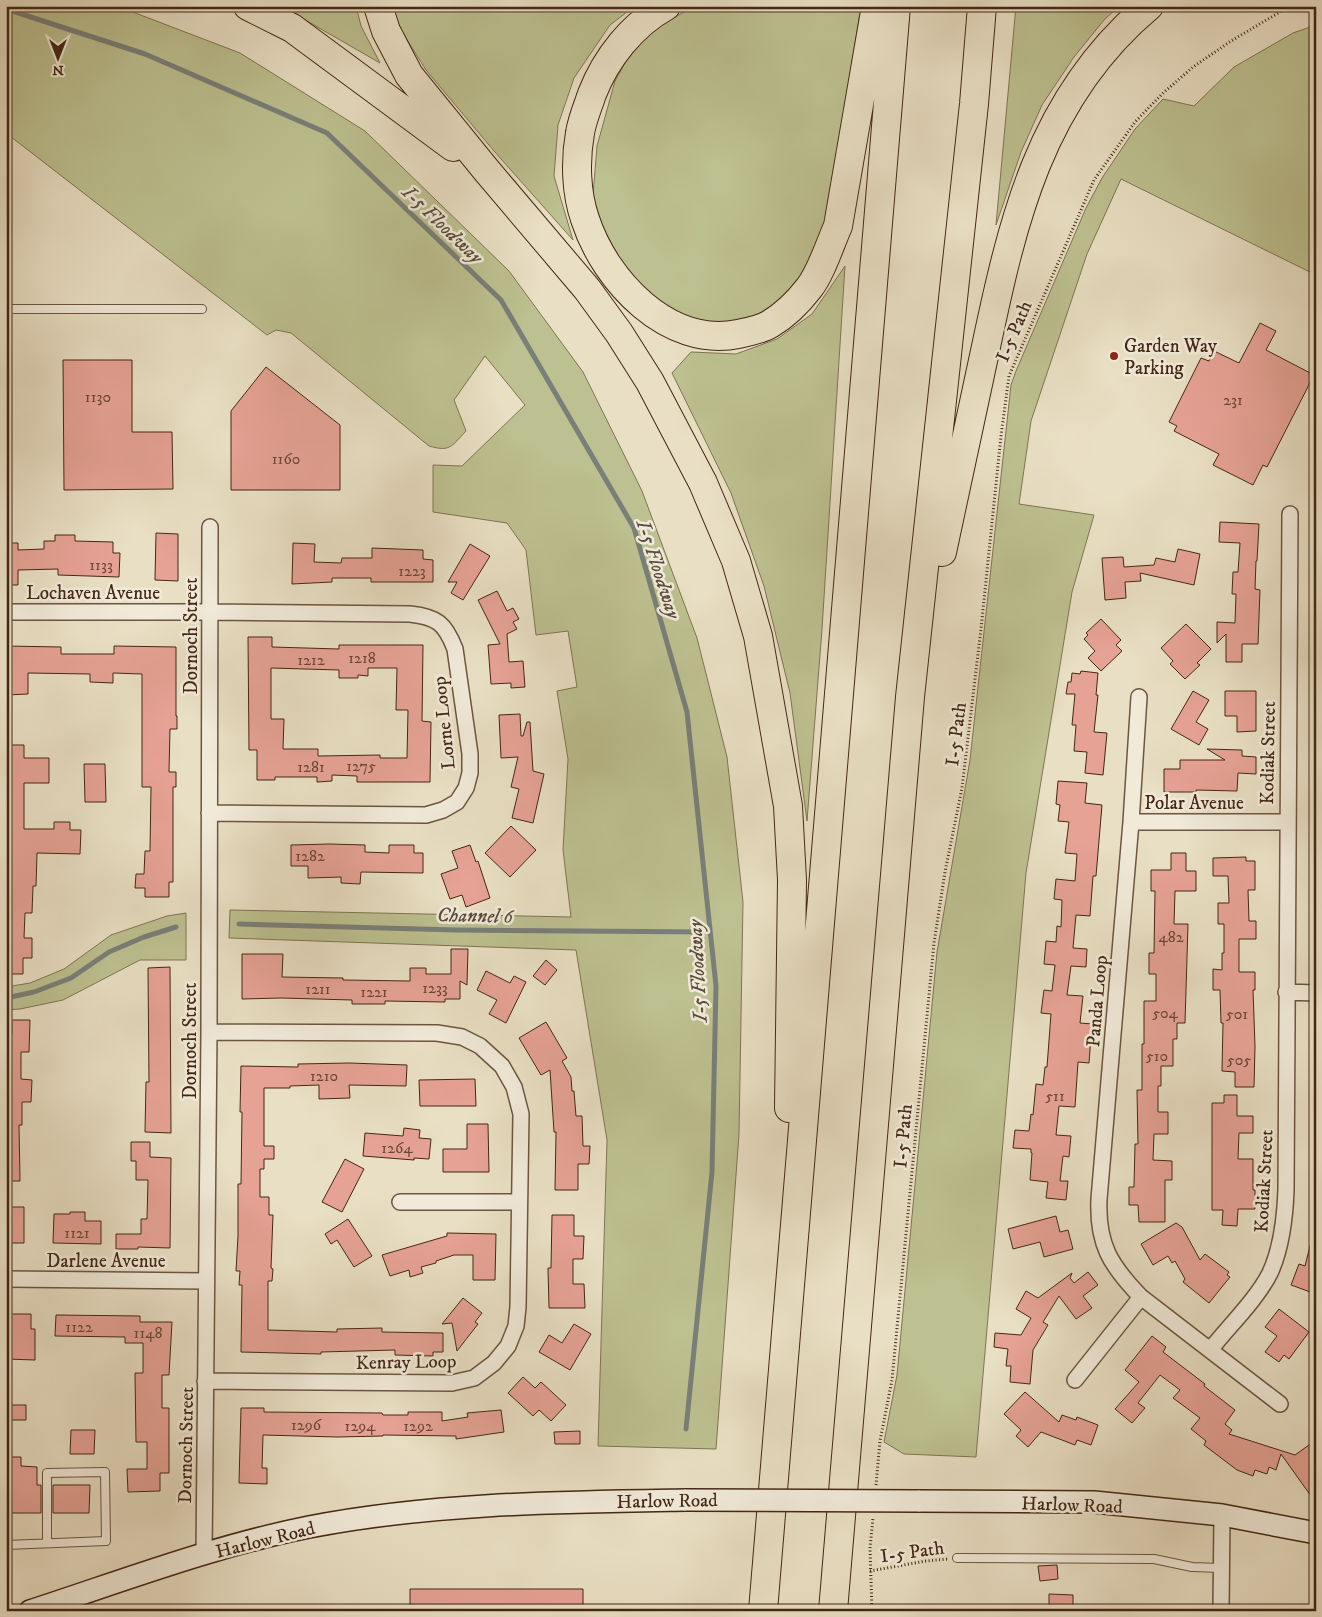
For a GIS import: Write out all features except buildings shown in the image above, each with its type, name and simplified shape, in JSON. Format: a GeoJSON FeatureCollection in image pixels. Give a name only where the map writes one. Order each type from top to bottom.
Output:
{"type":"FeatureCollection","features":[{"type":"Feature","properties":{"kind":"highway"},"geometry":{"type":"LineString","coordinates":[[248,6],[292,28],[487,171]]}},
{"type":"Feature","properties":{"kind":"highway"},"geometry":{"type":"LineString","coordinates":[[378,6],[386,31],[409,75],[587,289],[619,333],[650,382],[706,492],[736,561],[758,636],[788,806],[792,880],[785,1357]]}},
{"type":"Feature","properties":{"kind":"highway"},"geometry":{"type":"LineString","coordinates":[[666,6],[651,14],[613,53],[598,80],[580,132],[578,188],[585,219],[600,252],[630,294],[657,316],[683,329],[711,336],[728,336],[770,324],[792,307],[810,286],[826,255],[838,226],[876,6]]}},
{"type":"Feature","properties":{"kind":"highway"},"geometry":{"type":"LineString","coordinates":[[763,1611],[896,6]]}},
{"type":"Feature","properties":{"kind":"highway"},"geometry":{"type":"LineString","coordinates":[[833,1611],[910,697],[973,113],[982,6]]}},
{"type":"Feature","properties":{"kind":"highway"},"geometry":{"type":"LineString","coordinates":[[910,697],[1003,266],[1020,206],[1038,158],[1059,113],[1113,40],[1149,6]]}},
{"type":"Feature","properties":{"kind":"main road","name":"Harlow Road"},"geometry":{"type":"LineString","coordinates":[[30,1611],[204,1554],[259,1538],[309,1527],[413,1511],[533,1502],[686,1500],[1094,1502],[1222,1515],[1316,1532]]}},
{"type":"Feature","properties":{"kind":"street","name":"Kodiak Street"},"geometry":{"type":"LineString","coordinates":[[1211,1349],[1262,1286],[1270,1272],[1283,1228],[1286,1190],[1290,514]]}},
{"type":"Feature","properties":{"kind":"street","name":"Dornoch Street"},"geometry":{"type":"LineString","coordinates":[[204,1554],[205,1281],[209,1032],[210,527]]}},
{"type":"Feature","properties":{"kind":"street","name":"Lochaven Avenue"},"geometry":{"type":"LineString","coordinates":[[6,612],[210,612]]}},
{"type":"Feature","properties":{"kind":"street","name":"Lorne Loop"},"geometry":{"type":"LineString","coordinates":[[209,813],[426,815],[443,810],[457,802],[466,788],[470,773],[470,754],[455,648],[450,634],[441,624],[428,616],[410,614],[210,612]]}},
{"type":"Feature","properties":{"kind":"street","name":"Panda Loop"},"geometry":{"type":"LineString","coordinates":[[1139,697],[1131,822],[1098,1215],[1104,1245],[1110,1260],[1121,1276],[1140,1297],[1211,1349],[1280,1404]]}},
{"type":"Feature","properties":{"kind":"street","name":"Polar Avenue"},"geometry":{"type":"LineString","coordinates":[[1131,822],[1287,822]]}},
{"type":"Feature","properties":{"kind":"street"},"geometry":{"type":"LineString","coordinates":[[1286,992],[1316,993]]}},
{"type":"Feature","properties":{"kind":"street","name":"Kenray Loop"},"geometry":{"type":"LineString","coordinates":[[205,1381],[452,1383],[474,1378],[494,1363],[508,1346],[516,1326],[521,1114],[514,1087],[502,1066],[480,1046],[462,1037],[437,1033],[209,1032]]}},
{"type":"Feature","properties":{"kind":"street"},"geometry":{"type":"LineString","coordinates":[[400,1202],[519,1202]]}},
{"type":"Feature","properties":{"kind":"street","name":"Darlene Avenue"},"geometry":{"type":"LineString","coordinates":[[6,1279],[205,1281]]}},
{"type":"Feature","properties":{"kind":"street"},"geometry":{"type":"LineString","coordinates":[[1075,1380],[1140,1297]]}},
{"type":"Feature","properties":{"kind":"street"},"geometry":{"type":"LineString","coordinates":[[1220,1611],[1222,1515]]}},
{"type":"Feature","properties":{"kind":"lane"},"geometry":{"type":"LineString","coordinates":[[6,309],[202,309]]}},
{"type":"Feature","properties":{"kind":"lane"},"geometry":{"type":"LineString","coordinates":[[6,1545],[48,1544],[106,1541],[105,1472],[47,1473],[48,1544]]}},
{"type":"Feature","properties":{"kind":"lane"},"geometry":{"type":"LineString","coordinates":[[958,1558],[1154,1559],[1192,1567],[1221,1568]]}},
{"type":"Feature","properties":{"kind":"path","name":"I-5 Path"},"geometry":{"type":"LineString","coordinates":[[875,1486],[880,1441],[892,1380],[934,943],[962,788],[981,629],[1000,436],[1009,376],[1094,180],[1135,122],[1192,67],[1290,6]]}},
{"type":"Feature","properties":{"kind":"path","name":"I-5 Path"},"geometry":{"type":"LineString","coordinates":[[872,1611],[870,1571],[873,1513]]}},
{"type":"Feature","properties":{"kind":"path","name":"I-5 Path"},"geometry":{"type":"LineString","coordinates":[[870,1571],[926,1561],[958,1558]]}},
{"type":"Feature","properties":{"kind":"green space"},"geometry":{"type":"Polygon","coordinates":[[[6,6],[117,6],[240,53],[365,131],[509,271],[583,372],[642,491],[697,638],[727,757],[743,902],[739,1134],[716,1449],[598,1446],[607,1140],[576,950],[229,938],[230,910],[571,917],[563,850],[568,759],[557,691],[577,687],[568,631],[536,635],[526,550],[507,523],[433,512],[433,465],[462,466],[525,405],[485,356],[454,400],[466,431],[450,447],[429,446],[291,333],[276,330],[267,335],[6,133],[6,6]]]}},
{"type":"Feature","properties":{"kind":"green space"},"geometry":{"type":"Polygon","coordinates":[[[281,6],[356,6],[361,26],[380,63],[281,6]]]}},
{"type":"Feature","properties":{"kind":"green space"},"geometry":{"type":"Polygon","coordinates":[[[393,6],[635,6],[610,25],[574,78],[558,125],[554,176],[573,240],[494,151],[426,70],[399,27],[393,6]]]}},
{"type":"Feature","properties":{"kind":"green space"},"geometry":{"type":"Polygon","coordinates":[[[695,6],[861,6],[825,230],[807,269],[785,300],[764,314],[738,323],[710,324],[680,315],[650,300],[620,266],[601,228],[593,195],[597,146],[615,81],[630,54],[655,28],[695,6]]]}},
{"type":"Feature","properties":{"kind":"green space"},"geometry":{"type":"Polygon","coordinates":[[[1016,6],[1119,6],[1104,20],[1074,57],[1042,105],[1021,152],[996,225],[1016,6]]]}},
{"type":"Feature","properties":{"kind":"green space"},"geometry":{"type":"Polygon","coordinates":[[[1316,25],[1316,275],[1121,179],[1087,254],[1031,421],[1019,504],[1094,515],[1072,592],[1026,873],[976,1457],[904,1454],[884,1442],[897,1375],[937,952],[970,760],[1011,385],[1086,208],[1102,178],[1135,129],[1163,99],[1194,106],[1234,67],[1293,33],[1316,25]]]}},
{"type":"Feature","properties":{"kind":"green space"},"geometry":{"type":"Polygon","coordinates":[[[845,266],[822,629],[807,821],[790,693],[764,586],[731,493],[672,373],[691,352],[736,354],[777,339],[812,314],[845,266]]]}},
{"type":"Feature","properties":{"kind":"green space"},"geometry":{"type":"Polygon","coordinates":[[[186,913],[186,960],[140,960],[63,1000],[6,1010],[6,987],[30,983],[64,969],[111,935],[167,916],[186,913]]]}},
{"type":"Feature","properties":{"kind":"waterway","name":"I-5 Floodway"},"geometry":{"type":"LineString","coordinates":[[6,9],[145,54],[327,133],[501,300],[634,528],[687,712],[716,986],[712,1172],[686,1429]]}},
{"type":"Feature","properties":{"kind":"waterway","name":"Channel 6"},"geometry":{"type":"LineString","coordinates":[[239,924],[456,930],[710,932]]}},
{"type":"Feature","properties":{"kind":"waterway","name":"Channel 6"},"geometry":{"type":"LineString","coordinates":[[6,998],[34,992],[71,978],[109,952],[144,937],[176,927]]}},
{"type":"Feature","properties":{"kind":"place","name":"Garden Way Parking"},"geometry":{"type":"Point","coordinates":[1114,356]}}]}
